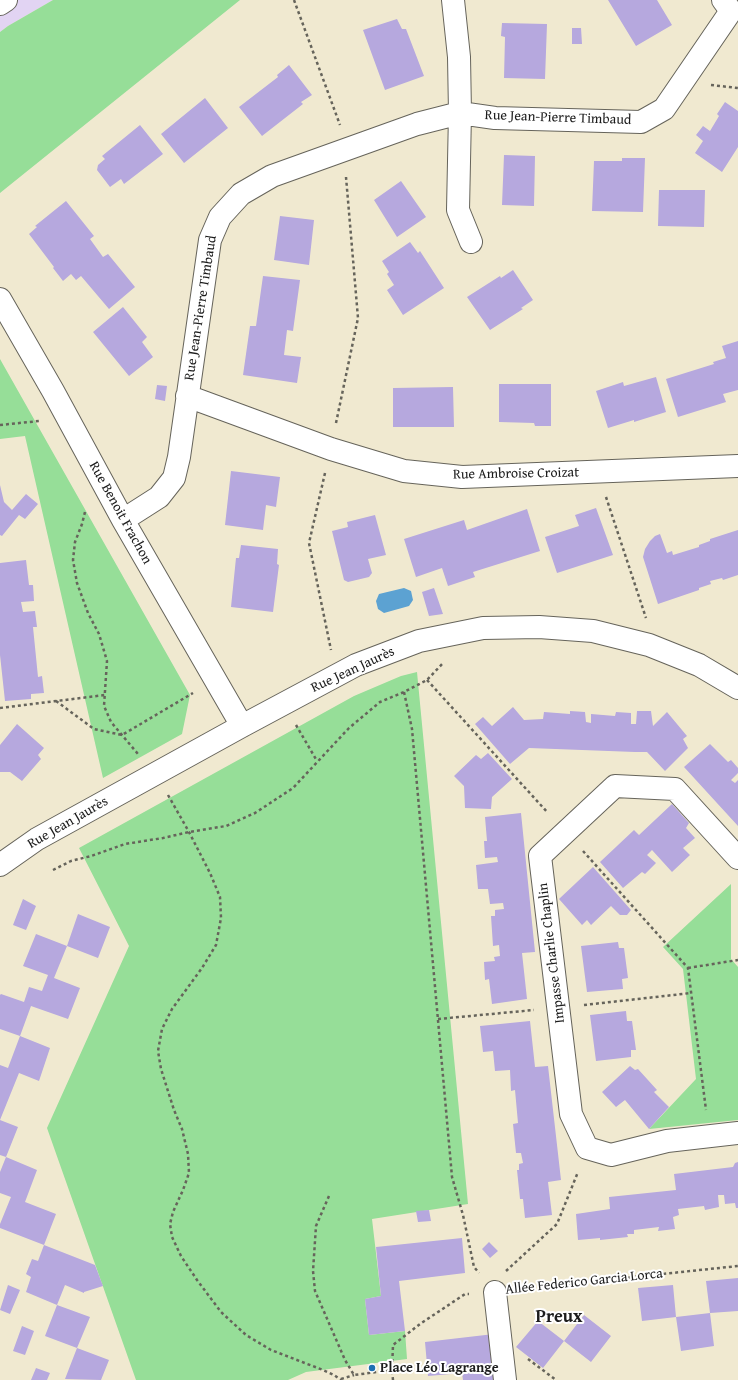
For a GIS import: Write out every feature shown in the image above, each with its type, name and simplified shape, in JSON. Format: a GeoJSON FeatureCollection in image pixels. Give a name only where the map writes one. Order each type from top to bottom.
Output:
{"type":"FeatureCollection","features":[{"type":"Feature","properties":{"kind":"street"},"geometry":{"type":"LineString","coordinates":[[0,4],[6,0]]}},
{"type":"Feature","properties":{"kind":"street"},"geometry":{"type":"LineString","coordinates":[[453,0],[459,57],[460,113],[458,210],[471,242]]}},
{"type":"Feature","properties":{"kind":"street","name":"Rue Jean-Pierre Timbaud"},"geometry":{"type":"LineString","coordinates":[[123,520],[159,497],[174,478],[179,458],[210,240],[220,217],[241,194],[272,176],[416,124],[460,113],[495,118],[641,122],[664,109],[726,17],[730,11],[723,0]]}},
{"type":"Feature","properties":{"kind":"street","name":"Rue Benoit Frachon"},"geometry":{"type":"LineString","coordinates":[[0,299],[68,418],[123,520],[242,726]]}},
{"type":"Feature","properties":{"kind":"street","name":"Rue Ambroise Croizat"},"geometry":{"type":"LineString","coordinates":[[187,396],[330,449],[404,471],[462,477],[738,466]]}},
{"type":"Feature","properties":{"kind":"street","name":"Rue Jean Jaurès"},"geometry":{"type":"LineString","coordinates":[[0,866],[37,839],[242,726],[356,665],[419,641],[484,628],[539,627],[593,631],[649,645],[699,665],[738,688]]}},
{"type":"Feature","properties":{"kind":"street","name":"Impasse Charlie Chaplin"},"geometry":{"type":"LineString","coordinates":[[587,1148],[571,1114],[540,856],[615,786],[675,789],[738,858]]}},
{"type":"Feature","properties":{"kind":"street"},"geometry":{"type":"LineString","coordinates":[[587,1148],[611,1155],[667,1141],[738,1133]]}},
{"type":"Feature","properties":{"kind":"street","name":"Allée Federico Garcia Lorca"},"geometry":{"type":"LineString","coordinates":[[495,1292],[505,1380]]}},
{"type":"Feature","properties":{"kind":"path"},"geometry":{"type":"LineString","coordinates":[[294,0],[348,148],[346,174],[358,318],[309,543],[336,676]]}},
{"type":"Feature","properties":{"kind":"path"},"geometry":{"type":"LineString","coordinates":[[0,426],[68,418]]}},
{"type":"Feature","properties":{"kind":"path"},"geometry":{"type":"LineString","coordinates":[[598,472],[648,624],[649,645]]}},
{"type":"Feature","properties":{"kind":"path"},"geometry":{"type":"LineString","coordinates":[[85,512],[75,542],[73,560],[77,583],[88,613],[99,634],[107,661],[104,706],[111,722],[156,774],[189,832],[220,896],[221,918],[216,945],[202,968],[172,1009],[162,1029],[158,1051],[161,1069],[182,1130],[188,1154],[189,1173],[184,1190],[173,1212],[170,1224],[172,1237],[180,1256],[206,1293],[221,1312],[246,1335],[271,1350],[318,1368],[334,1375],[340,1380],[354,1375],[392,1370]]}},
{"type":"Feature","properties":{"kind":"path"},"geometry":{"type":"LineString","coordinates":[[53,870],[72,861],[125,844],[226,826],[256,813],[293,788],[349,728],[380,702],[427,680],[449,658]]}},
{"type":"Feature","properties":{"kind":"path"},"geometry":{"type":"LineString","coordinates":[[56,701],[94,729],[122,735],[216,680]]}},
{"type":"Feature","properties":{"kind":"path"},"geometry":{"type":"LineString","coordinates":[[427,680],[688,968],[709,1136]]}},
{"type":"Feature","properties":{"kind":"path"},"geometry":{"type":"LineString","coordinates":[[404,692],[412,729],[452,1177],[463,1215],[474,1266],[495,1292]]}},
{"type":"Feature","properties":{"kind":"path"},"geometry":{"type":"LineString","coordinates":[[0,708],[105,695]]}},
{"type":"Feature","properties":{"kind":"path"},"geometry":{"type":"LineString","coordinates":[[283,704],[317,761]]}},
{"type":"Feature","properties":{"kind":"path"},"geometry":{"type":"LineString","coordinates":[[688,968],[738,960]]}},
{"type":"Feature","properties":{"kind":"path"},"geometry":{"type":"LineString","coordinates":[[495,1292],[504,1273],[557,1224],[587,1148]]}},
{"type":"Feature","properties":{"kind":"path"},"geometry":{"type":"LineString","coordinates":[[330,1196],[316,1226],[313,1272],[315,1291],[354,1375]]}},
{"type":"Feature","properties":{"kind":"path","name":"Allée Federico Garcia Lorca"},"geometry":{"type":"LineString","coordinates":[[495,1292],[738,1266]]}},
{"type":"Feature","properties":{"kind":"path"},"geometry":{"type":"LineString","coordinates":[[393,1380],[393,1345],[420,1324],[464,1294],[495,1292]]}},
{"type":"Feature","properties":{"kind":"shaded area"},"geometry":{"type":"Polygon","coordinates":[[[0,0],[53,0],[0,32],[0,0]]]}},
{"type":"Feature","properties":{"kind":"green space"},"geometry":{"type":"Polygon","coordinates":[[[53,0],[240,0],[0,193],[0,32],[53,0]]]}},
{"type":"Feature","properties":{"kind":"green space"},"geometry":{"type":"Polygon","coordinates":[[[0,359],[190,695],[182,734],[103,778],[25,436],[0,439],[0,359]]]}},
{"type":"Feature","properties":{"kind":"green space"},"geometry":{"type":"Polygon","coordinates":[[[417,672],[468,1204],[372,1219],[381,1296],[365,1299],[369,1335],[405,1331],[407,1359],[306,1372],[288,1380],[136,1380],[47,1128],[129,946],[79,848],[354,696],[401,676],[417,672]]]}},
{"type":"Feature","properties":{"kind":"green space"},"geometry":{"type":"Polygon","coordinates":[[[731,884],[731,959],[738,967],[738,1120],[649,1129],[696,1079],[683,969],[663,947],[731,884]]]}},
{"type":"Feature","properties":{"kind":"water"},"geometry":{"type":"Polygon","coordinates":[[[404,588],[411,591],[413,600],[409,606],[384,613],[378,609],[376,601],[379,594],[404,588]]]}},
{"type":"Feature","properties":{"kind":"building"},"geometry":{"type":"Polygon","coordinates":[[[608,0],[657,0],[672,25],[636,46],[608,0]]]}},
{"type":"Feature","properties":{"kind":"building"},"geometry":{"type":"Polygon","coordinates":[[[397,19],[402,29],[406,29],[424,76],[385,90],[363,30],[397,19]]]}},
{"type":"Feature","properties":{"kind":"building"},"geometry":{"type":"Polygon","coordinates":[[[502,23],[547,24],[545,79],[504,78],[505,37],[501,36],[502,23]]]}},
{"type":"Feature","properties":{"kind":"building"},"geometry":{"type":"Polygon","coordinates":[[[572,28],[581,28],[582,44],[572,44],[572,28]]]}},
{"type":"Feature","properties":{"kind":"building"},"geometry":{"type":"Polygon","coordinates":[[[289,65],[312,95],[301,102],[303,104],[262,136],[239,107],[278,77],[277,75],[289,65]]]}},
{"type":"Feature","properties":{"kind":"building"},"geometry":{"type":"Polygon","coordinates":[[[205,98],[228,128],[184,163],[161,134],[205,98]]]}},
{"type":"Feature","properties":{"kind":"building"},"geometry":{"type":"Polygon","coordinates":[[[725,102],[738,111],[738,147],[722,172],[695,153],[703,141],[696,135],[703,126],[710,131],[719,116],[717,114],[725,102]]]}},
{"type":"Feature","properties":{"kind":"building"},"geometry":{"type":"Polygon","coordinates":[[[140,125],[163,154],[124,184],[121,179],[110,187],[97,170],[98,165],[105,159],[102,156],[140,125]]]}},
{"type":"Feature","properties":{"kind":"building"},"geometry":{"type":"Polygon","coordinates":[[[504,155],[535,156],[534,206],[502,205],[504,155]]]}},
{"type":"Feature","properties":{"kind":"building"},"geometry":{"type":"Polygon","coordinates":[[[622,158],[645,158],[643,212],[592,211],[594,161],[622,161],[622,158]]]}},
{"type":"Feature","properties":{"kind":"building"},"geometry":{"type":"Polygon","coordinates":[[[401,181],[426,217],[397,237],[374,200],[401,181]]]}},
{"type":"Feature","properties":{"kind":"building"},"geometry":{"type":"Polygon","coordinates":[[[659,190],[705,190],[704,227],[658,226],[659,190]]]}},
{"type":"Feature","properties":{"kind":"building"},"geometry":{"type":"Polygon","coordinates":[[[66,201],[94,236],[90,239],[103,257],[108,254],[135,287],[109,309],[81,276],[76,280],[71,274],[63,281],[29,234],[37,227],[35,226],[66,201]]]}},
{"type":"Feature","properties":{"kind":"building"},"geometry":{"type":"Polygon","coordinates":[[[280,216],[314,220],[309,265],[274,260],[280,216]]]}},
{"type":"Feature","properties":{"kind":"building"},"geometry":{"type":"Polygon","coordinates":[[[410,242],[418,253],[420,251],[444,288],[403,315],[387,290],[394,285],[387,274],[389,272],[382,261],[410,242]]]}},
{"type":"Feature","properties":{"kind":"building"},"geometry":{"type":"Polygon","coordinates":[[[513,270],[533,300],[521,308],[523,309],[490,330],[467,297],[500,276],[501,278],[513,270]]]}},
{"type":"Feature","properties":{"kind":"building"},"geometry":{"type":"Polygon","coordinates":[[[263,276],[300,280],[293,331],[287,330],[284,355],[301,357],[297,383],[243,375],[250,326],[256,326],[263,276]]]}},
{"type":"Feature","properties":{"kind":"building"},"geometry":{"type":"Polygon","coordinates":[[[123,307],[147,337],[142,342],[153,357],[129,376],[93,332],[123,307]]]}},
{"type":"Feature","properties":{"kind":"building"},"geometry":{"type":"Polygon","coordinates":[[[738,341],[738,390],[723,394],[726,402],[678,417],[666,379],[714,364],[713,362],[726,358],[722,346],[738,341]]]}},
{"type":"Feature","properties":{"kind":"building"},"geometry":{"type":"Polygon","coordinates":[[[656,377],[666,412],[608,428],[596,391],[623,382],[624,386],[656,377]]]}},
{"type":"Feature","properties":{"kind":"building"},"geometry":{"type":"Polygon","coordinates":[[[499,384],[551,384],[551,426],[535,426],[534,423],[499,422],[499,384]]]}},
{"type":"Feature","properties":{"kind":"building"},"geometry":{"type":"Polygon","coordinates":[[[157,385],[167,386],[165,401],[155,399],[157,385]]]}},
{"type":"Feature","properties":{"kind":"building"},"geometry":{"type":"Polygon","coordinates":[[[453,387],[454,427],[393,427],[393,388],[453,387]]]}},
{"type":"Feature","properties":{"kind":"building"},"geometry":{"type":"Polygon","coordinates":[[[231,471],[280,477],[276,507],[266,505],[263,530],[225,525],[231,471]]]}},
{"type":"Feature","properties":{"kind":"building"},"geometry":{"type":"Polygon","coordinates":[[[0,485],[4,502],[12,510],[26,494],[38,504],[25,519],[19,515],[2,536],[0,535],[0,485]]]}},
{"type":"Feature","properties":{"kind":"building"},"geometry":{"type":"Polygon","coordinates":[[[596,508],[613,555],[557,573],[545,537],[579,526],[575,515],[596,508]]]}},
{"type":"Feature","properties":{"kind":"building"},"geometry":{"type":"Polygon","coordinates":[[[527,509],[540,551],[473,572],[475,577],[448,586],[442,568],[416,577],[404,539],[464,520],[467,530],[527,509]]]}},
{"type":"Feature","properties":{"kind":"building"},"geometry":{"type":"Polygon","coordinates":[[[375,515],[386,555],[368,559],[372,573],[369,577],[348,582],[344,580],[332,531],[348,527],[347,522],[375,515]]]}},
{"type":"Feature","properties":{"kind":"building"},"geometry":{"type":"Polygon","coordinates":[[[738,530],[738,575],[723,580],[722,578],[710,581],[711,584],[699,588],[699,590],[658,604],[643,557],[645,549],[655,536],[660,534],[667,553],[672,551],[673,555],[699,547],[699,545],[710,541],[710,539],[738,530]]]}},
{"type":"Feature","properties":{"kind":"building"},"geometry":{"type":"Polygon","coordinates":[[[241,545],[278,549],[277,564],[279,565],[273,612],[231,607],[236,558],[239,558],[241,545]]]}},
{"type":"Feature","properties":{"kind":"building"},"geometry":{"type":"Polygon","coordinates":[[[26,560],[29,585],[33,585],[34,601],[21,602],[23,612],[35,611],[37,627],[33,627],[38,677],[42,676],[44,693],[31,694],[31,699],[5,701],[0,655],[0,563],[26,560]]]}},
{"type":"Feature","properties":{"kind":"building"},"geometry":{"type":"Polygon","coordinates":[[[434,588],[443,614],[429,616],[422,592],[434,588]]]}},
{"type":"Feature","properties":{"kind":"building"},"geometry":{"type":"Polygon","coordinates":[[[513,707],[524,720],[543,719],[544,712],[570,714],[570,711],[585,712],[586,722],[591,723],[591,714],[615,716],[616,712],[631,713],[631,724],[636,724],[637,711],[651,711],[653,726],[667,712],[687,736],[683,739],[688,748],[665,771],[647,752],[529,748],[510,764],[475,724],[483,717],[492,726],[513,707]]]}},
{"type":"Feature","properties":{"kind":"building"},"geometry":{"type":"Polygon","coordinates":[[[17,724],[44,748],[38,755],[41,759],[22,781],[10,772],[0,772],[0,745],[17,724]]]}},
{"type":"Feature","properties":{"kind":"building"},"geometry":{"type":"Polygon","coordinates":[[[710,744],[728,762],[731,760],[738,768],[738,773],[731,780],[735,783],[738,780],[738,826],[684,767],[710,744]]]}},
{"type":"Feature","properties":{"kind":"building"},"geometry":{"type":"Polygon","coordinates":[[[488,753],[512,779],[492,797],[491,809],[465,808],[464,786],[454,776],[476,755],[481,759],[488,753]]]}},
{"type":"Feature","properties":{"kind":"building"},"geometry":{"type":"Polygon","coordinates":[[[672,804],[689,823],[686,828],[695,838],[683,848],[690,855],[672,872],[652,850],[647,855],[656,863],[645,874],[642,872],[623,888],[600,862],[634,830],[639,835],[672,804]]]}},
{"type":"Feature","properties":{"kind":"building"},"geometry":{"type":"Polygon","coordinates":[[[521,813],[535,952],[522,953],[527,999],[492,1004],[489,979],[485,980],[484,962],[495,961],[494,957],[500,956],[499,945],[493,946],[491,916],[495,916],[495,910],[504,909],[503,903],[490,904],[488,889],[478,889],[476,865],[498,862],[497,857],[485,858],[484,841],[487,841],[485,817],[521,813]]]}},
{"type":"Feature","properties":{"kind":"building"},"geometry":{"type":"Polygon","coordinates":[[[593,867],[631,910],[627,915],[620,915],[611,906],[591,925],[587,920],[582,925],[559,899],[593,867]]]}},
{"type":"Feature","properties":{"kind":"building"},"geometry":{"type":"Polygon","coordinates":[[[23,899],[36,906],[26,930],[13,925],[23,899]]]}},
{"type":"Feature","properties":{"kind":"building"},"geometry":{"type":"Polygon","coordinates":[[[78,914],[110,927],[98,958],[67,946],[78,914]]]}},
{"type":"Feature","properties":{"kind":"building"},"geometry":{"type":"Polygon","coordinates":[[[36,934],[67,946],[54,978],[80,988],[68,1019],[31,1006],[20,1036],[0,1029],[0,995],[1,994],[24,1002],[29,987],[42,991],[48,975],[23,966],[36,934]]]}},
{"type":"Feature","properties":{"kind":"building"},"geometry":{"type":"Polygon","coordinates":[[[618,942],[619,948],[624,948],[628,978],[622,979],[623,989],[587,992],[581,946],[618,942]]]}},
{"type":"Feature","properties":{"kind":"building"},"geometry":{"type":"Polygon","coordinates":[[[626,1011],[627,1021],[632,1021],[636,1050],[631,1050],[631,1057],[596,1061],[590,1015],[626,1011]]]}},
{"type":"Feature","properties":{"kind":"building"},"geometry":{"type":"Polygon","coordinates":[[[530,1021],[535,1067],[548,1066],[561,1180],[548,1182],[552,1215],[525,1218],[523,1199],[520,1199],[517,1170],[519,1170],[519,1164],[523,1163],[521,1153],[516,1153],[513,1124],[518,1123],[515,1090],[511,1091],[510,1070],[495,1071],[493,1051],[483,1052],[480,1026],[530,1021]]]}},
{"type":"Feature","properties":{"kind":"building"},"geometry":{"type":"Polygon","coordinates":[[[20,1036],[50,1048],[39,1081],[19,1073],[0,1120],[0,1065],[8,1068],[20,1036]]]}},
{"type":"Feature","properties":{"kind":"building"},"geometry":{"type":"Polygon","coordinates":[[[630,1066],[635,1070],[638,1069],[657,1090],[654,1092],[669,1107],[649,1129],[625,1100],[616,1107],[602,1092],[630,1066]]]}},
{"type":"Feature","properties":{"kind":"building"},"geometry":{"type":"Polygon","coordinates":[[[0,1120],[18,1127],[6,1157],[0,1155],[0,1120]]]}},
{"type":"Feature","properties":{"kind":"building"},"geometry":{"type":"Polygon","coordinates":[[[6,1157],[37,1170],[25,1202],[56,1214],[44,1245],[0,1228],[0,1224],[11,1197],[0,1193],[0,1172],[6,1157]]]}},
{"type":"Feature","properties":{"kind":"building"},"geometry":{"type":"Polygon","coordinates":[[[738,1162],[738,1208],[736,1208],[735,1203],[725,1204],[724,1195],[718,1195],[719,1207],[705,1210],[704,1206],[678,1209],[679,1215],[673,1217],[675,1229],[658,1231],[659,1227],[634,1230],[634,1234],[627,1234],[628,1237],[600,1240],[600,1238],[578,1240],[576,1214],[610,1209],[609,1197],[676,1190],[674,1174],[733,1167],[735,1163],[738,1162]]]}},
{"type":"Feature","properties":{"kind":"building"},"geometry":{"type":"Polygon","coordinates":[[[429,1210],[431,1221],[418,1222],[416,1211],[429,1210]]]}},
{"type":"Feature","properties":{"kind":"building"},"geometry":{"type":"Polygon","coordinates":[[[462,1238],[465,1273],[399,1281],[405,1331],[369,1335],[365,1299],[381,1296],[376,1247],[462,1238]]]}},
{"type":"Feature","properties":{"kind":"building"},"geometry":{"type":"Polygon","coordinates":[[[489,1242],[498,1251],[490,1258],[482,1249],[489,1242]]]}},
{"type":"Feature","properties":{"kind":"building"},"geometry":{"type":"Polygon","coordinates":[[[44,1245],[95,1265],[103,1286],[84,1293],[65,1285],[57,1305],[26,1292],[31,1277],[26,1274],[32,1259],[38,1261],[44,1245]]]}},
{"type":"Feature","properties":{"kind":"building"},"geometry":{"type":"Polygon","coordinates":[[[738,1278],[738,1311],[710,1313],[706,1281],[738,1278]]]}},
{"type":"Feature","properties":{"kind":"building"},"geometry":{"type":"Polygon","coordinates":[[[8,1285],[20,1290],[10,1314],[0,1310],[8,1285]]]}},
{"type":"Feature","properties":{"kind":"building"},"geometry":{"type":"Polygon","coordinates":[[[673,1285],[676,1317],[642,1321],[638,1288],[673,1285]]]}},
{"type":"Feature","properties":{"kind":"building"},"geometry":{"type":"Polygon","coordinates":[[[57,1305],[90,1317],[77,1348],[45,1336],[57,1305]]]}},
{"type":"Feature","properties":{"kind":"building"},"geometry":{"type":"Polygon","coordinates":[[[710,1313],[714,1346],[681,1351],[676,1317],[710,1313]]]}},
{"type":"Feature","properties":{"kind":"building"},"geometry":{"type":"Polygon","coordinates":[[[584,1315],[611,1336],[591,1362],[564,1341],[584,1315]]]}},
{"type":"Feature","properties":{"kind":"building"},"geometry":{"type":"Polygon","coordinates":[[[538,1321],[564,1341],[543,1368],[516,1347],[538,1321]]]}},
{"type":"Feature","properties":{"kind":"building"},"geometry":{"type":"Polygon","coordinates":[[[22,1326],[34,1331],[25,1355],[13,1351],[22,1326]]]}},
{"type":"Feature","properties":{"kind":"building"},"geometry":{"type":"Polygon","coordinates":[[[494,1334],[499,1380],[463,1380],[462,1373],[428,1376],[425,1342],[494,1334]]]}},
{"type":"Feature","properties":{"kind":"building"},"geometry":{"type":"Polygon","coordinates":[[[77,1348],[109,1360],[101,1380],[65,1379],[77,1348]]]}},
{"type":"Feature","properties":{"kind":"building"},"geometry":{"type":"Polygon","coordinates":[[[36,1368],[50,1373],[47,1380],[31,1380],[36,1368]]]}},
{"type":"Feature","properties":{"kind":"place","name":"Place Léo Lagrange"},"geometry":{"type":"Point","coordinates":[372,1368]}},
{"type":"Feature","properties":{"kind":"district","name":"Preux"},"geometry":{"type":"Point","coordinates":[559,1317]}}]}
